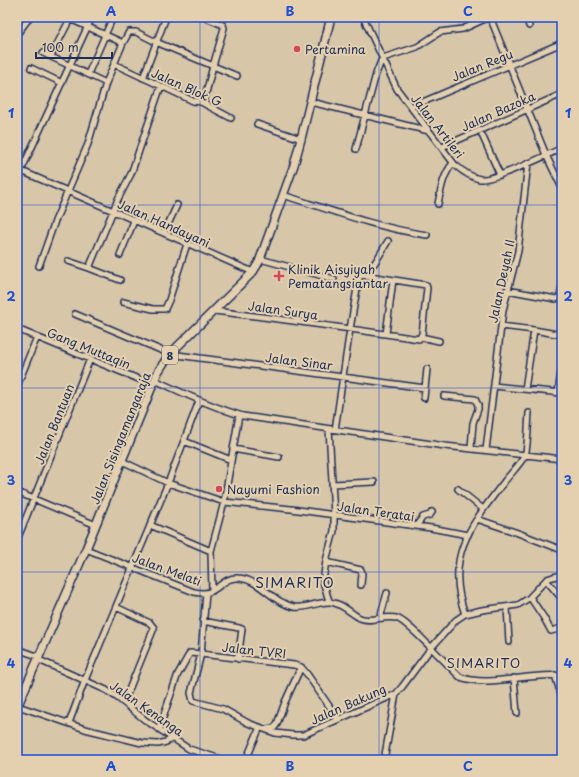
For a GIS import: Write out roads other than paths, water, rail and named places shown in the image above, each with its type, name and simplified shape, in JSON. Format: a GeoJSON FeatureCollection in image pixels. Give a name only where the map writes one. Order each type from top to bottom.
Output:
{"type":"FeatureCollection","features":[{"type":"Feature","properties":{"kind":"highway","name":"Jalan Sisingamangaraja"},"geometry":{"type":"LineString","coordinates":[[17,707],[86,549],[158,372],[170,354],[253,272],[260,259],[302,139],[331,17]]}},
{"type":"Feature","properties":{"kind":"street"},"geometry":{"type":"LineString","coordinates":[[17,34],[30,17]]}},
{"type":"Feature","properties":{"kind":"street"},"geometry":{"type":"LineString","coordinates":[[19,170],[92,17]]}},
{"type":"Feature","properties":{"kind":"street"},"geometry":{"type":"LineString","coordinates":[[88,74],[113,17]]}},
{"type":"Feature","properties":{"kind":"street"},"geometry":{"type":"LineString","coordinates":[[143,78],[166,17]]}},
{"type":"Feature","properties":{"kind":"street"},"geometry":{"type":"LineString","coordinates":[[201,102],[205,97],[224,26],[204,17]]}},
{"type":"Feature","properties":{"kind":"street","name":"Jalan Artileri"},"geometry":{"type":"LineString","coordinates":[[363,17],[397,89],[453,163],[464,172],[481,179],[494,178],[562,148]]}},
{"type":"Feature","properties":{"kind":"street"},"geometry":{"type":"LineString","coordinates":[[356,149],[377,70],[380,61],[383,58],[417,47],[440,32],[463,29],[490,17],[546,155],[562,188]]}},
{"type":"Feature","properties":{"kind":"street"},"geometry":{"type":"LineString","coordinates":[[526,17],[529,26]]}},
{"type":"Feature","properties":{"kind":"street"},"geometry":{"type":"LineString","coordinates":[[50,56],[68,18],[123,43]]}},
{"type":"Feature","properties":{"kind":"street"},"geometry":{"type":"LineString","coordinates":[[39,266],[55,221],[88,144],[106,83],[123,43],[130,32],[136,32],[237,76]]}},
{"type":"Feature","properties":{"kind":"street","name":"Jalan Regu"},"geometry":{"type":"LineString","coordinates":[[410,107],[562,43]]}},
{"type":"Feature","properties":{"kind":"street"},"geometry":{"type":"LineString","coordinates":[[43,54],[70,65],[106,83]]}},
{"type":"Feature","properties":{"kind":"street","name":"Jalan Blok G"},"geometry":{"type":"LineString","coordinates":[[114,64],[193,101],[201,102],[231,118]]}},
{"type":"Feature","properties":{"kind":"street"},"geometry":{"type":"LineString","coordinates":[[31,68],[62,82]]}},
{"type":"Feature","properties":{"kind":"street"},"geometry":{"type":"LineString","coordinates":[[89,268],[118,198],[131,174],[161,86]]}},
{"type":"Feature","properties":{"kind":"street","name":"Jalan Bazoka"},"geometry":{"type":"LineString","coordinates":[[442,147],[562,94]]}},
{"type":"Feature","properties":{"kind":"street"},"geometry":{"type":"LineString","coordinates":[[311,102],[429,130]]}},
{"type":"Feature","properties":{"kind":"street"},"geometry":{"type":"LineString","coordinates":[[257,124],[302,139]]}},
{"type":"Feature","properties":{"kind":"street"},"geometry":{"type":"LineString","coordinates":[[482,135],[500,175]]}},
{"type":"Feature","properties":{"kind":"street"},"geometry":{"type":"LineString","coordinates":[[438,204],[442,181],[453,163]]}},
{"type":"Feature","properties":{"kind":"street","name":"Jalan Deyah II"},"geometry":{"type":"LineString","coordinates":[[486,450],[503,310],[518,251],[528,163]]}},
{"type":"Feature","properties":{"kind":"street","name":"Jalan Handayani"},"geometry":{"type":"LineString","coordinates":[[19,170],[253,272]]}},
{"type":"Feature","properties":{"kind":"street"},"geometry":{"type":"LineString","coordinates":[[283,195],[371,223],[427,235]]}},
{"type":"Feature","properties":{"kind":"street"},"geometry":{"type":"LineString","coordinates":[[164,233],[177,204]]}},
{"type":"Feature","properties":{"kind":"street"},"geometry":{"type":"LineString","coordinates":[[120,255],[134,220]]}},
{"type":"Feature","properties":{"kind":"street"},"geometry":{"type":"LineString","coordinates":[[335,430],[359,277],[370,269],[376,262],[388,241]]}},
{"type":"Feature","properties":{"kind":"street"},"geometry":{"type":"LineString","coordinates":[[123,302],[153,309],[165,309],[188,244]]}},
{"type":"Feature","properties":{"kind":"street"},"geometry":{"type":"LineString","coordinates":[[260,259],[334,279]]}},
{"type":"Feature","properties":{"kind":"street"},"geometry":{"type":"LineString","coordinates":[[68,261],[120,280]]}},
{"type":"Feature","properties":{"kind":"street"},"geometry":{"type":"LineString","coordinates":[[363,275],[423,284],[427,288],[421,337]]}},
{"type":"Feature","properties":{"kind":"street"},"geometry":{"type":"LineString","coordinates":[[386,334],[393,280]]}},
{"type":"Feature","properties":{"kind":"street"},"geometry":{"type":"LineString","coordinates":[[507,290],[556,299],[560,296],[562,286]]}},
{"type":"Feature","properties":{"kind":"street","name":"Jalan Surya"},"geometry":{"type":"LineString","coordinates":[[214,310],[419,339],[421,337],[439,341]]}},
{"type":"Feature","properties":{"kind":"street","name":"Jalan Sinar"},"geometry":{"type":"LineString","coordinates":[[75,314],[170,354],[425,388]]}},
{"type":"Feature","properties":{"kind":"street"},"geometry":{"type":"LineString","coordinates":[[501,326],[562,335]]}},
{"type":"Feature","properties":{"kind":"street","name":"Gang Muttaqin"},"geometry":{"type":"LineString","coordinates":[[17,329],[90,359],[239,415],[445,446],[562,459]]}},
{"type":"Feature","properties":{"kind":"street"},"geometry":{"type":"LineString","coordinates":[[526,389],[534,330]]}},
{"type":"Feature","properties":{"kind":"street"},"geometry":{"type":"LineString","coordinates":[[17,386],[37,337]]}},
{"type":"Feature","properties":{"kind":"street","name":"Jalan Bantuan"},"geometry":{"type":"LineString","coordinates":[[17,540],[90,359]]}},
{"type":"Feature","properties":{"kind":"street"},"geometry":{"type":"LineString","coordinates":[[494,386],[560,393],[562,364]]}},
{"type":"Feature","properties":{"kind":"street"},"geometry":{"type":"LineString","coordinates":[[424,398],[427,370]]}},
{"type":"Feature","properties":{"kind":"street"},"geometry":{"type":"LineString","coordinates":[[444,396],[476,399],[478,409],[473,423],[471,448]]}},
{"type":"Feature","properties":{"kind":"street"},"geometry":{"type":"LineString","coordinates":[[69,723],[85,680],[168,482],[199,401]]}},
{"type":"Feature","properties":{"kind":"street"},"geometry":{"type":"LineString","coordinates":[[529,413],[526,454],[483,509],[468,534],[459,558],[457,580],[461,602],[465,614],[493,608],[518,605],[530,598],[546,580],[553,576],[562,576]]}},
{"type":"Feature","properties":{"kind":"street"},"geometry":{"type":"LineString","coordinates":[[212,591],[211,551],[224,502],[239,415]]}},
{"type":"Feature","properties":{"kind":"street"},"geometry":{"type":"LineString","coordinates":[[329,429],[332,484],[334,494],[334,531],[323,581],[329,601],[344,607],[359,617],[367,620],[387,617],[397,618],[431,648],[460,677],[477,681],[555,675],[562,676]]}},
{"type":"Feature","properties":{"kind":"street"},"geometry":{"type":"LineString","coordinates":[[184,441],[231,460]]}},
{"type":"Feature","properties":{"kind":"street"},"geometry":{"type":"LineString","coordinates":[[233,449],[279,457]]}},
{"type":"Feature","properties":{"kind":"street","name":"Jalan Teratai"},"geometry":{"type":"LineString","coordinates":[[122,461],[168,482],[224,502],[291,509],[468,534]]}},
{"type":"Feature","properties":{"kind":"street"},"geometry":{"type":"LineString","coordinates":[[332,484],[374,482]]}},
{"type":"Feature","properties":{"kind":"street"},"geometry":{"type":"LineString","coordinates":[[458,489],[483,509]]}},
{"type":"Feature","properties":{"kind":"street"},"geometry":{"type":"LineString","coordinates":[[17,492],[96,525]]}},
{"type":"Feature","properties":{"kind":"street"},"geometry":{"type":"LineString","coordinates":[[416,526],[423,517],[430,516],[432,512]]}},
{"type":"Feature","properties":{"kind":"street"},"geometry":{"type":"LineString","coordinates":[[477,519],[562,550]]}},
{"type":"Feature","properties":{"kind":"street"},"geometry":{"type":"LineString","coordinates":[[150,525],[211,551]]}},
{"type":"Feature","properties":{"kind":"street","name":"Jalan Melati"},"geometry":{"type":"LineString","coordinates":[[86,549],[194,592],[206,593],[212,591],[226,580],[240,578],[252,581],[275,597],[294,607],[313,605],[329,601]]}},
{"type":"Feature","properties":{"kind":"street"},"geometry":{"type":"LineString","coordinates":[[326,562],[361,570],[361,585]]}},
{"type":"Feature","properties":{"kind":"street"},"geometry":{"type":"LineString","coordinates":[[546,580],[562,599]]}},
{"type":"Feature","properties":{"kind":"street"},"geometry":{"type":"LineString","coordinates":[[159,729],[178,674],[188,655],[193,652],[201,654],[206,593]]}},
{"type":"Feature","properties":{"kind":"street"},"geometry":{"type":"LineString","coordinates":[[380,618],[387,593]]}},
{"type":"Feature","properties":{"kind":"street"},"geometry":{"type":"LineString","coordinates":[[530,598],[551,631],[562,628]]}},
{"type":"Feature","properties":{"kind":"street"},"geometry":{"type":"LineString","coordinates":[[116,607],[150,623],[154,628],[124,702]]}},
{"type":"Feature","properties":{"kind":"street"},"geometry":{"type":"LineString","coordinates":[[507,607],[509,642]]}},
{"type":"Feature","properties":{"kind":"street","name":"Jalan Bakung"},"geometry":{"type":"LineString","coordinates":[[201,654],[191,693],[192,700],[223,709],[248,723],[275,733],[303,735],[396,694],[431,648],[456,620],[465,614]]}},
{"type":"Feature","properties":{"kind":"street"},"geometry":{"type":"LineString","coordinates":[[203,621],[239,628],[242,630],[238,659]]}},
{"type":"Feature","properties":{"kind":"street","name":"Jalan Kenanga"},"geometry":{"type":"LineString","coordinates":[[17,649],[106,690],[124,702],[145,720],[188,748],[224,760]]}},
{"type":"Feature","properties":{"kind":"street","name":"Jalan TVRI"},"geometry":{"type":"LineString","coordinates":[[201,654],[301,667],[338,719]]}},
{"type":"Feature","properties":{"kind":"street"},"geometry":{"type":"LineString","coordinates":[[266,729],[274,728],[277,724],[284,702],[301,667]]}},
{"type":"Feature","properties":{"kind":"street"},"geometry":{"type":"LineString","coordinates":[[555,675],[562,698]]}},
{"type":"Feature","properties":{"kind":"street"},"geometry":{"type":"LineString","coordinates":[[514,678],[517,713]]}},
{"type":"Feature","properties":{"kind":"street"},"geometry":{"type":"LineString","coordinates":[[384,760],[396,694]]}},
{"type":"Feature","properties":{"kind":"street"},"geometry":{"type":"LineString","coordinates":[[17,707],[88,730],[150,744],[163,743],[173,738]]}},
{"type":"Feature","properties":{"kind":"street"},"geometry":{"type":"LineString","coordinates":[[246,760],[260,727]]}},
{"type":"Feature","properties":{"kind":"place","name":"Pertamina"},"geometry":{"type":"Point","coordinates":[297,49]}},
{"type":"Feature","properties":{"kind":"place","name":"Klinik Aisyiyah Pematangsiantar"},"geometry":{"type":"Point","coordinates":[279,276]}},
{"type":"Feature","properties":{"kind":"place","name":"Nayumi Fashion"},"geometry":{"type":"Point","coordinates":[219,489]}},
{"type":"Feature","properties":{"kind":"district","name":"SIMARITO"},"geometry":{"type":"Point","coordinates":[295,582]}},
{"type":"Feature","properties":{"kind":"district","name":"SIMARITO"},"geometry":{"type":"Point","coordinates":[484,662]}}]}
